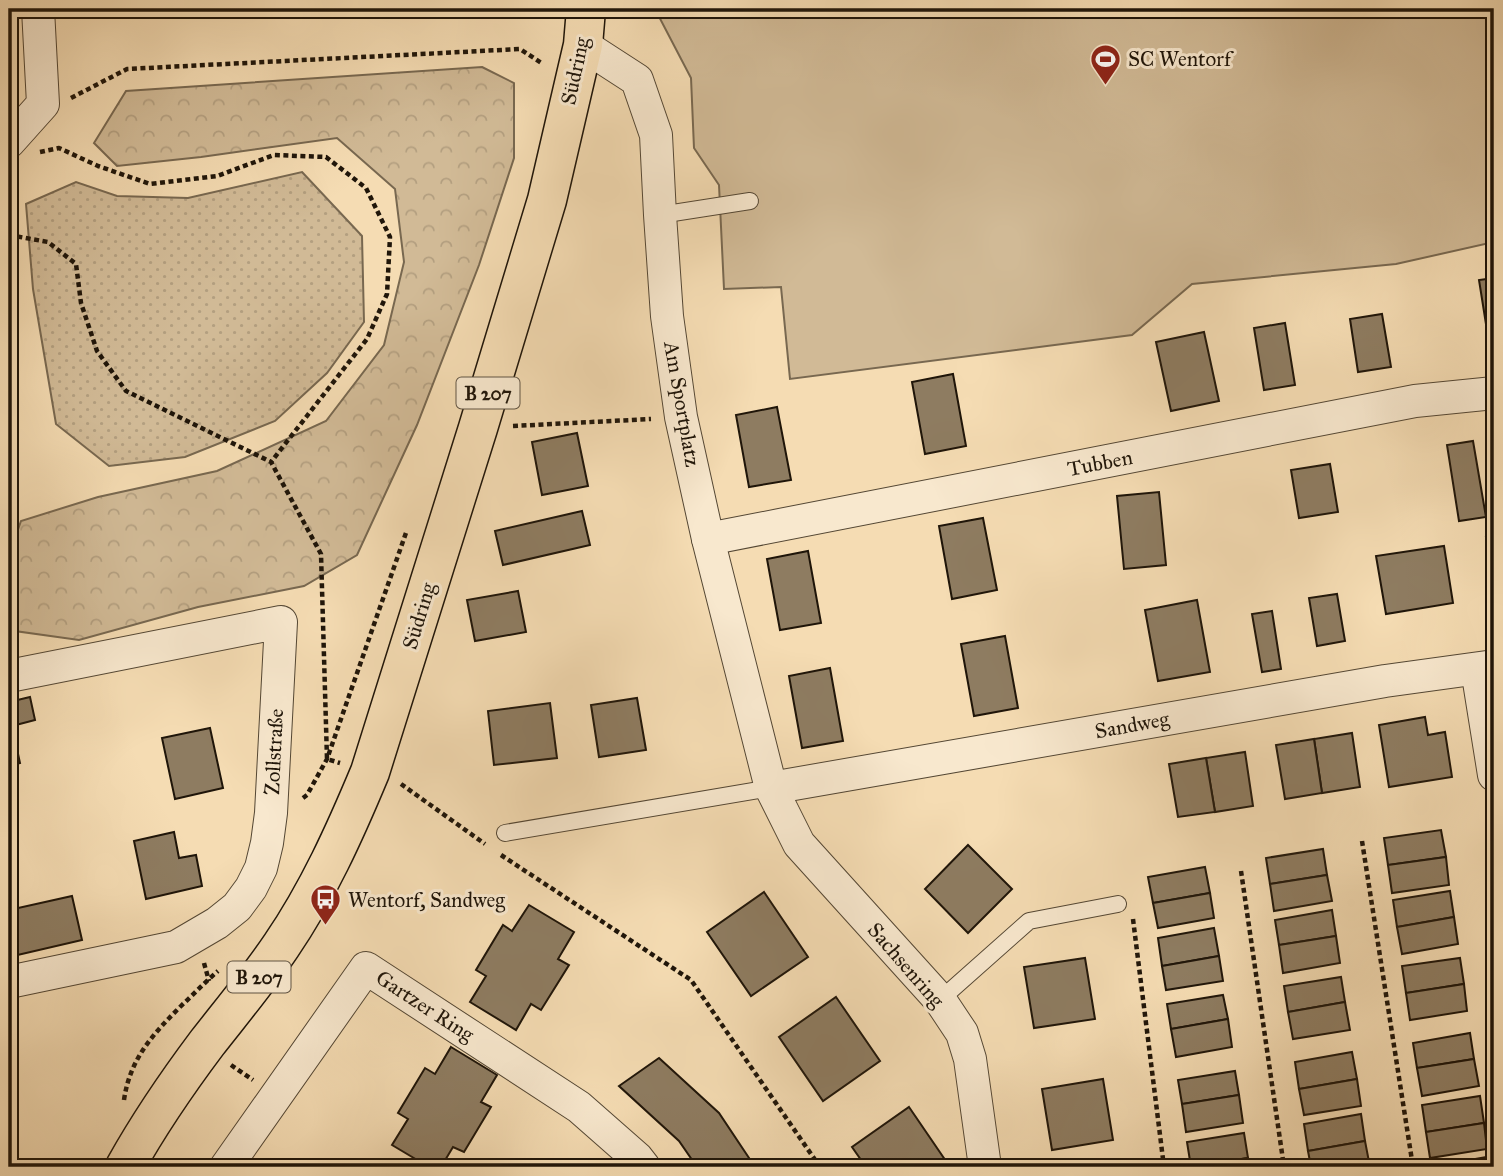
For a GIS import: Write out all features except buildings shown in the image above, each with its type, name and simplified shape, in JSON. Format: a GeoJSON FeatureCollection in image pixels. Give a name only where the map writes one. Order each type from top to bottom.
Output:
{"type":"FeatureCollection","features":[{"type":"Feature","properties":{"kind":"main road","name":"Südring"},"geometry":{"type":"LineString","coordinates":[[125,1167],[147,1129],[205,1046],[260,976],[302,912],[352,816],[370,772],[547,200],[584,27]]}},
{"type":"Feature","properties":{"kind":"street"},"geometry":{"type":"LineString","coordinates":[[24,138],[43,104],[38,9]]}},
{"type":"Feature","properties":{"kind":"street","name":"Am Sportplatz"},"geometry":{"type":"LineString","coordinates":[[584,27],[637,80],[656,135],[667,316],[681,417],[708,540],[771,788]]}},
{"type":"Feature","properties":{"kind":"street","name":"Tubben"},"geometry":{"type":"LineString","coordinates":[[708,540],[1415,401],[1494,393]]}},
{"type":"Feature","properties":{"kind":"street","name":"Zollstraße"},"geometry":{"type":"LineString","coordinates":[[9,676],[281,622],[267,843],[261,868],[237,907],[217,923],[176,947],[9,982]]}},
{"type":"Feature","properties":{"kind":"street"},"geometry":{"type":"LineString","coordinates":[[1486,667],[1494,775]]}},
{"type":"Feature","properties":{"kind":"street","name":"Sandweg"},"geometry":{"type":"LineString","coordinates":[[771,788],[1385,681],[1486,667]]}},
{"type":"Feature","properties":{"kind":"street","name":"Sachsenring"},"geometry":{"type":"LineString","coordinates":[[771,788],[799,844],[940,1000],[962,1033],[970,1059],[985,1167]]}},
{"type":"Feature","properties":{"kind":"street","name":"Gartzer Ring"},"geometry":{"type":"LineString","coordinates":[[226,1167],[366,968],[579,1107],[644,1167]]}},
{"type":"Feature","properties":{"kind":"lane"},"geometry":{"type":"LineString","coordinates":[[660,215],[750,201]]}},
{"type":"Feature","properties":{"kind":"lane"},"geometry":{"type":"LineString","coordinates":[[505,833],[771,788]]}},
{"type":"Feature","properties":{"kind":"lane"},"geometry":{"type":"LineString","coordinates":[[940,1000],[1029,921],[1118,904]]}},
{"type":"Feature","properties":{"kind":"path"},"geometry":{"type":"LineString","coordinates":[[24,138],[127,69],[520,49],[543,64]]}},
{"type":"Feature","properties":{"kind":"path"},"geometry":{"type":"LineString","coordinates":[[24,138],[59,148],[98,166],[150,184],[217,176],[274,155],[326,157],[366,188],[390,237],[387,294],[368,338],[271,462]]}},
{"type":"Feature","properties":{"kind":"path"},"geometry":{"type":"LineString","coordinates":[[9,235],[48,242],[76,264],[81,303],[97,351],[126,391],[271,462],[321,554],[327,759],[330,771]]}},
{"type":"Feature","properties":{"kind":"path"},"geometry":{"type":"LineString","coordinates":[[478,428],[681,417]]}},
{"type":"Feature","properties":{"kind":"path"},"geometry":{"type":"LineString","coordinates":[[327,759],[398,782],[487,846]]}},
{"type":"Feature","properties":{"kind":"path"},"geometry":{"type":"LineString","coordinates":[[1362,841],[1413,1167]]}},
{"type":"Feature","properties":{"kind":"path"},"geometry":{"type":"LineString","coordinates":[[498,853],[691,980],[820,1167]]}},
{"type":"Feature","properties":{"kind":"path"},"geometry":{"type":"LineString","coordinates":[[1241,871],[1284,1167]]}},
{"type":"Feature","properties":{"kind":"path"},"geometry":{"type":"LineString","coordinates":[[1133,916],[1164,1167]]}},
{"type":"Feature","properties":{"kind":"path"},"geometry":{"type":"LineString","coordinates":[[198,935],[208,979],[231,1012]]}},
{"type":"Feature","properties":{"kind":"path"},"geometry":{"type":"LineString","coordinates":[[123,1111],[126,1089],[135,1060],[159,1027],[219,971]]}},
{"type":"Feature","properties":{"kind":"path"},"geometry":{"type":"LineString","coordinates":[[205,1046],[276,1097]]}},
{"type":"Feature","properties":{"kind":"green space","name":"SC Wentorf"},"geometry":{"type":"Polygon","coordinates":[[[655,9],[1494,9],[1494,242],[1396,264],[1192,284],[1132,335],[790,379],[781,287],[724,289],[719,185],[694,148],[691,78],[655,9]]]}},
{"type":"Feature","properties":{"kind":"green space"},"geometry":{"type":"Polygon","coordinates":[[[482,67],[514,83],[514,158],[479,265],[417,425],[357,555],[304,586],[198,607],[79,640],[15,631],[9,607],[9,555],[21,521],[98,497],[217,471],[326,421],[384,345],[404,262],[395,189],[337,138],[117,166],[94,143],[126,91],[482,67]]]}},
{"type":"Feature","properties":{"kind":"green space"},"geometry":{"type":"Polygon","coordinates":[[[302,172],[362,236],[364,322],[327,373],[275,421],[185,457],[109,466],[56,424],[33,289],[26,204],[76,182],[117,196],[188,198],[302,172]]]}},
{"type":"Feature","properties":{"kind":"place","name":"SC Wentorf"},"geometry":{"type":"Point","coordinates":[1105,86]}},
{"type":"Feature","properties":{"kind":"place","name":"Wentorf, Sandweg"},"geometry":{"type":"Point","coordinates":[325,927]}}]}
